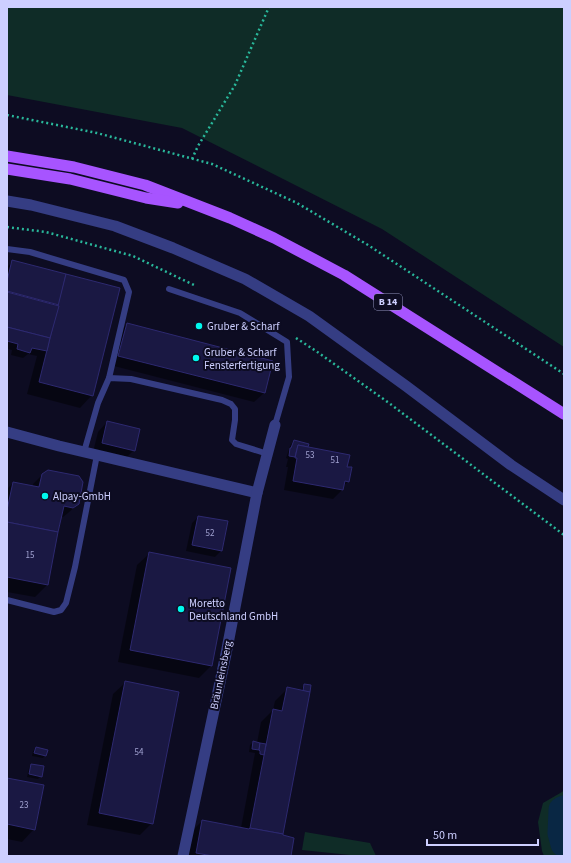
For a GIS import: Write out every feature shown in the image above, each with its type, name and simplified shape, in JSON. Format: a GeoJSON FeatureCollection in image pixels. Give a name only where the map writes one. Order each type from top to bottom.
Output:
{"type":"FeatureCollection","features":[{"type":"Feature","properties":{"kind":"main road","name":"B 14"},"geometry":{"type":"LineString","coordinates":[[7,156],[74,167],[137,183],[230,218],[274,238],[344,275],[564,414]]}},
{"type":"Feature","properties":{"kind":"main road"},"geometry":{"type":"LineString","coordinates":[[7,169],[70,179],[146,198],[202,207]]}},
{"type":"Feature","properties":{"kind":"street"},"geometry":{"type":"LineString","coordinates":[[7,201],[31,205],[115,226],[173,248],[245,279],[309,316],[406,386],[511,465],[564,500]]}},
{"type":"Feature","properties":{"kind":"street","name":"Bräunleinsberg"},"geometry":{"type":"LineString","coordinates":[[183,856],[226,654],[257,493],[275,425]]}},
{"type":"Feature","properties":{"kind":"street"},"geometry":{"type":"LineString","coordinates":[[7,432],[257,493]]}},
{"type":"Feature","properties":{"kind":"lane"},"geometry":{"type":"LineString","coordinates":[[7,249],[30,252],[124,280],[129,292],[109,378],[98,403],[84,452]]}},
{"type":"Feature","properties":{"kind":"lane"},"geometry":{"type":"LineString","coordinates":[[169,290],[240,313],[286,342],[289,377],[275,425]]}},
{"type":"Feature","properties":{"kind":"lane"},"geometry":{"type":"LineString","coordinates":[[109,378],[132,379],[222,400],[231,404],[235,409],[232,440],[236,444],[268,454]]}},
{"type":"Feature","properties":{"kind":"lane"},"geometry":{"type":"LineString","coordinates":[[7,600],[54,612],[60,610],[66,602],[76,567],[97,455]]}},
{"type":"Feature","properties":{"kind":"path"},"geometry":{"type":"LineString","coordinates":[[192,159],[198,146],[235,85],[269,7]]}},
{"type":"Feature","properties":{"kind":"path"},"geometry":{"type":"LineString","coordinates":[[7,115],[97,133],[212,164],[296,203],[362,241],[564,374]]}},
{"type":"Feature","properties":{"kind":"green space"},"geometry":{"type":"Polygon","coordinates":[[[7,7],[564,7],[564,347],[382,229],[182,128],[7,95],[7,7]]]}},
{"type":"Feature","properties":{"kind":"green space"},"geometry":{"type":"Polygon","coordinates":[[[564,790],[564,856],[544,856],[538,822],[543,803],[564,790]]]}},
{"type":"Feature","properties":{"kind":"green space"},"geometry":{"type":"Polygon","coordinates":[[[305,832],[370,843],[376,856],[351,856],[302,850],[305,832]]]}},
{"type":"Feature","properties":{"kind":"building"},"geometry":{"type":"Polygon","coordinates":[[[12,260],[66,274],[59,305],[7,291],[7,281],[12,260]]]}},
{"type":"Feature","properties":{"kind":"building"},"geometry":{"type":"Polygon","coordinates":[[[66,274],[120,288],[93,396],[39,382],[66,274]]]}},
{"type":"Feature","properties":{"kind":"building"},"geometry":{"type":"Polygon","coordinates":[[[7,292],[59,306],[50,338],[7,327],[7,292]]]}},
{"type":"Feature","properties":{"kind":"building","name":"Gruber & Scharf Fensterfertigung"},"geometry":{"type":"Polygon","coordinates":[[[127,323],[273,361],[265,393],[118,356],[127,323]]]}},
{"type":"Feature","properties":{"kind":"building"},"geometry":{"type":"Polygon","coordinates":[[[7,327],[50,338],[47,351],[32,348],[30,353],[17,349],[18,344],[7,341],[7,327]]]}},
{"type":"Feature","properties":{"kind":"building"},"geometry":{"type":"Polygon","coordinates":[[[107,421],[140,429],[135,451],[102,443],[107,421]]]}},
{"type":"Feature","properties":{"kind":"building"},"geometry":{"type":"Polygon","coordinates":[[[294,440],[309,444],[308,447],[298,445],[295,457],[289,456],[290,448],[294,440]]]}},
{"type":"Feature","properties":{"kind":"building"},"geometry":{"type":"Polygon","coordinates":[[[298,445],[350,455],[347,467],[352,467],[349,482],[345,481],[343,490],[293,481],[298,445]]]}},
{"type":"Feature","properties":{"kind":"building","name":"Alpay-GmbH"},"geometry":{"type":"Polygon","coordinates":[[[48,470],[79,476],[83,482],[79,504],[73,508],[64,506],[58,532],[7,522],[7,510],[13,482],[39,487],[42,474],[48,470]]]}},
{"type":"Feature","properties":{"kind":"building"},"geometry":{"type":"Polygon","coordinates":[[[198,516],[228,521],[222,551],[192,545],[198,516]]]}},
{"type":"Feature","properties":{"kind":"building"},"geometry":{"type":"Polygon","coordinates":[[[7,522],[58,532],[48,585],[7,577],[7,522]]]}},
{"type":"Feature","properties":{"kind":"building","name":"Moretto Deutschland GmbH"},"geometry":{"type":"Polygon","coordinates":[[[149,552],[231,568],[212,666],[130,650],[149,552]]]}},
{"type":"Feature","properties":{"kind":"building"},"geometry":{"type":"Polygon","coordinates":[[[125,681],[179,692],[153,824],[99,813],[125,681]]]}},
{"type":"Feature","properties":{"kind":"building"},"geometry":{"type":"Polygon","coordinates":[[[304,684],[311,685],[310,692],[303,691],[304,684]]]}},
{"type":"Feature","properties":{"kind":"building"},"geometry":{"type":"Polygon","coordinates":[[[287,687],[310,692],[283,834],[250,828],[273,709],[282,711],[287,687]]]}},
{"type":"Feature","properties":{"kind":"building"},"geometry":{"type":"Polygon","coordinates":[[[253,741],[260,743],[259,750],[252,749],[253,741]]]}},
{"type":"Feature","properties":{"kind":"building"},"geometry":{"type":"Polygon","coordinates":[[[260,743],[266,744],[264,755],[260,754],[260,743]]]}},
{"type":"Feature","properties":{"kind":"building"},"geometry":{"type":"Polygon","coordinates":[[[36,747],[48,750],[46,756],[34,753],[36,747]]]}},
{"type":"Feature","properties":{"kind":"building"},"geometry":{"type":"Polygon","coordinates":[[[31,764],[44,766],[42,777],[29,774],[31,764]]]}},
{"type":"Feature","properties":{"kind":"building"},"geometry":{"type":"Polygon","coordinates":[[[7,778],[44,785],[35,830],[7,824],[7,778]]]}},
{"type":"Feature","properties":{"kind":"building"},"geometry":{"type":"Polygon","coordinates":[[[202,820],[283,834],[294,838],[291,856],[213,856],[196,853],[202,820]]]}},
{"type":"Feature","properties":{"kind":"waterway"},"geometry":{"type":"LineString","coordinates":[[564,809],[562,810],[561,833],[564,844]]}},
{"type":"Feature","properties":{"kind":"place","name":"Gruber & Scharf"},"geometry":{"type":"Point","coordinates":[199,326]}},
{"type":"Feature","properties":{"kind":"place","name":"Gruber & Scharf Fensterfertigung"},"geometry":{"type":"Point","coordinates":[196,358]}},
{"type":"Feature","properties":{"kind":"place","name":"Alpay-GmbH"},"geometry":{"type":"Point","coordinates":[45,496]}},
{"type":"Feature","properties":{"kind":"place","name":"Moretto Deutschland GmbH"},"geometry":{"type":"Point","coordinates":[181,609]}}]}
